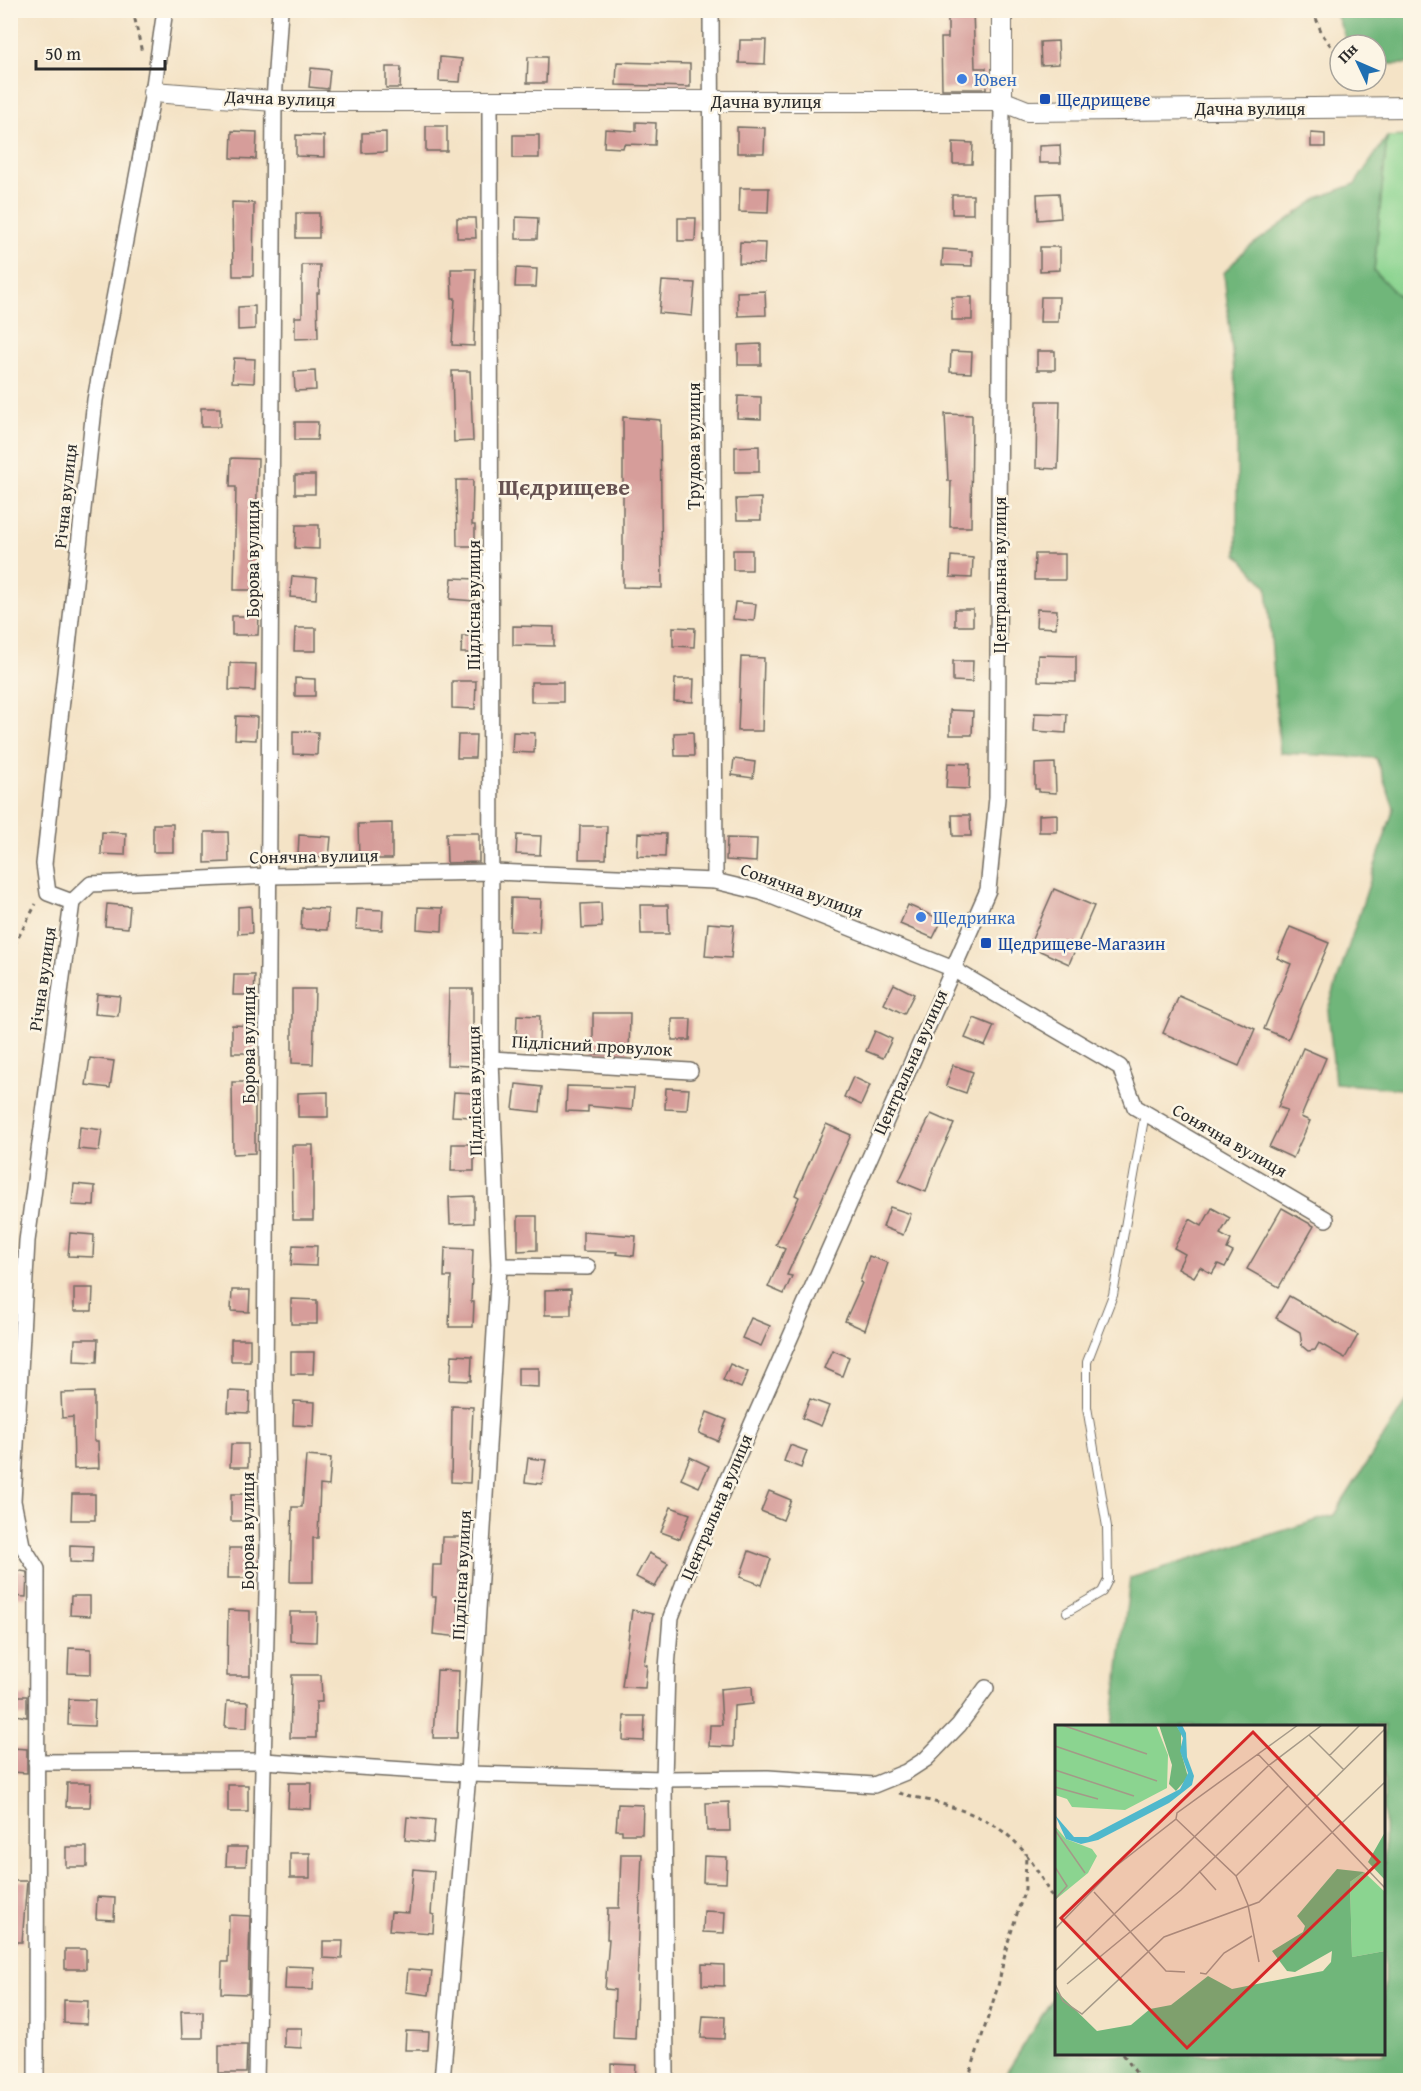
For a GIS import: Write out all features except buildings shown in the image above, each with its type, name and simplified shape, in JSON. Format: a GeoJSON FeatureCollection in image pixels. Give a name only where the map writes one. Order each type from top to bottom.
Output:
{"type":"FeatureCollection","features":[{"type":"Feature","properties":{"kind":"street","name":"Річна вулиця"},"geometry":{"type":"LineString","coordinates":[[48,893],[44,864],[95,400],[154,85],[165,10]]}},
{"type":"Feature","properties":{"kind":"street","name":"Борова вулиця"},"geometry":{"type":"LineString","coordinates":[[256,2080],[264,1761],[274,101],[280,10]]}},
{"type":"Feature","properties":{"kind":"street","name":"Трудова вулиця"},"geometry":{"type":"LineString","coordinates":[[711,10],[715,881]]}},
{"type":"Feature","properties":{"kind":"street","name":"Центральна вулиця"},"geometry":{"type":"LineString","coordinates":[[666,2080],[664,1779],[671,1617],[695,1553],[951,968],[988,890],[997,798],[1002,10]]}},
{"type":"Feature","properties":{"kind":"street","name":"Дачна вулиця"},"geometry":{"type":"LineString","coordinates":[[154,85],[274,101],[490,99],[1002,101],[1027,111],[1410,107]]}},
{"type":"Feature","properties":{"kind":"street","name":"Підлісна вулиця"},"geometry":{"type":"LineString","coordinates":[[442,2080],[468,1774],[499,1266],[491,1059],[493,872],[490,99]]}},
{"type":"Feature","properties":{"kind":"street","name":"Сонячна вулиця"},"geometry":{"type":"LineString","coordinates":[[72,902],[91,884],[269,876],[493,872],[715,881],[761,892],[951,968],[1120,1067],[1135,1107],[1326,1219]]}},
{"type":"Feature","properties":{"kind":"street"},"geometry":{"type":"LineString","coordinates":[[48,893],[72,902]]}},
{"type":"Feature","properties":{"kind":"street","name":"Річна вулиця"},"geometry":{"type":"LineString","coordinates":[[36,2080],[37,1569],[22,1545],[13,1501],[27,1241],[72,902]]}},
{"type":"Feature","properties":{"kind":"street","name":"Підлісний провулок"},"geometry":{"type":"LineString","coordinates":[[491,1059],[690,1071]]}},
{"type":"Feature","properties":{"kind":"street"},"geometry":{"type":"LineString","coordinates":[[499,1266],[588,1268]]}},
{"type":"Feature","properties":{"kind":"street"},"geometry":{"type":"LineString","coordinates":[[36,1762],[264,1761],[468,1774],[664,1779],[768,1778],[874,1785],[906,1772],[927,1759],[959,1725],[986,1688]]}},
{"type":"Feature","properties":{"kind":"lane"},"geometry":{"type":"LineString","coordinates":[[1067,1612],[1102,1592],[1108,1580],[1107,1527],[1087,1407],[1087,1362],[1113,1294],[1145,1113]]}},
{"type":"Feature","properties":{"kind":"path"},"geometry":{"type":"LineString","coordinates":[[133,10],[142,54],[154,85]]}},
{"type":"Feature","properties":{"kind":"path"},"geometry":{"type":"LineString","coordinates":[[1312,10],[1328,42]]}},
{"type":"Feature","properties":{"kind":"path"},"geometry":{"type":"LineString","coordinates":[[10,953],[29,914],[38,901],[48,893]]}},
{"type":"Feature","properties":{"kind":"path"},"geometry":{"type":"LineString","coordinates":[[874,1785],[979,1815],[1013,1839],[1026,1853],[1055,1902]]}},
{"type":"Feature","properties":{"kind":"path"},"geometry":{"type":"LineString","coordinates":[[968,2080],[998,1986],[1007,1945],[1024,1889],[1026,1853]]}},
{"type":"Feature","properties":{"kind":"path"},"geometry":{"type":"LineString","coordinates":[[1124,2055],[1141,2080]]}},
{"type":"Feature","properties":{"kind":"green space"},"geometry":{"type":"Polygon","coordinates":[[[1335,11],[1410,11],[1410,64],[1388,64],[1388,33],[1343,33],[1335,11]]]}},
{"type":"Feature","properties":{"kind":"green space"},"geometry":{"type":"Polygon","coordinates":[[[1410,136],[1410,308],[1374,271],[1387,137],[1410,136]]]}},
{"type":"Feature","properties":{"kind":"green space"},"geometry":{"type":"Polygon","coordinates":[[[1387,137],[1374,271],[1410,308],[1410,1090],[1335,1083],[1328,1009],[1394,808],[1376,758],[1280,753],[1267,587],[1237,554],[1237,399],[1224,273],[1245,250],[1320,197],[1355,184],[1387,137]]]}},
{"type":"Feature","properties":{"kind":"green space"},"geometry":{"type":"Polygon","coordinates":[[[1410,1395],[1410,2080],[1002,2080],[1055,1995],[1055,2055],[1385,2055],[1385,1725],[1112,1725],[1130,1578],[1334,1515],[1410,1395]]]}},
{"type":"Feature","properties":{"kind":"place","name":"Ювен"},"geometry":{"type":"Point","coordinates":[962,79]}},
{"type":"Feature","properties":{"kind":"place","name":"Щедрищеве"},"geometry":{"type":"Point","coordinates":[1045,99]}},
{"type":"Feature","properties":{"kind":"place","name":"Щедринка"},"geometry":{"type":"Point","coordinates":[921,917]}},
{"type":"Feature","properties":{"kind":"place","name":"Щедрищеве-Магазин"},"geometry":{"type":"Point","coordinates":[986,943]}},
{"type":"Feature","properties":{"kind":"district","name":"Щєдрищеве"},"geometry":{"type":"Point","coordinates":[564,486]}}]}
